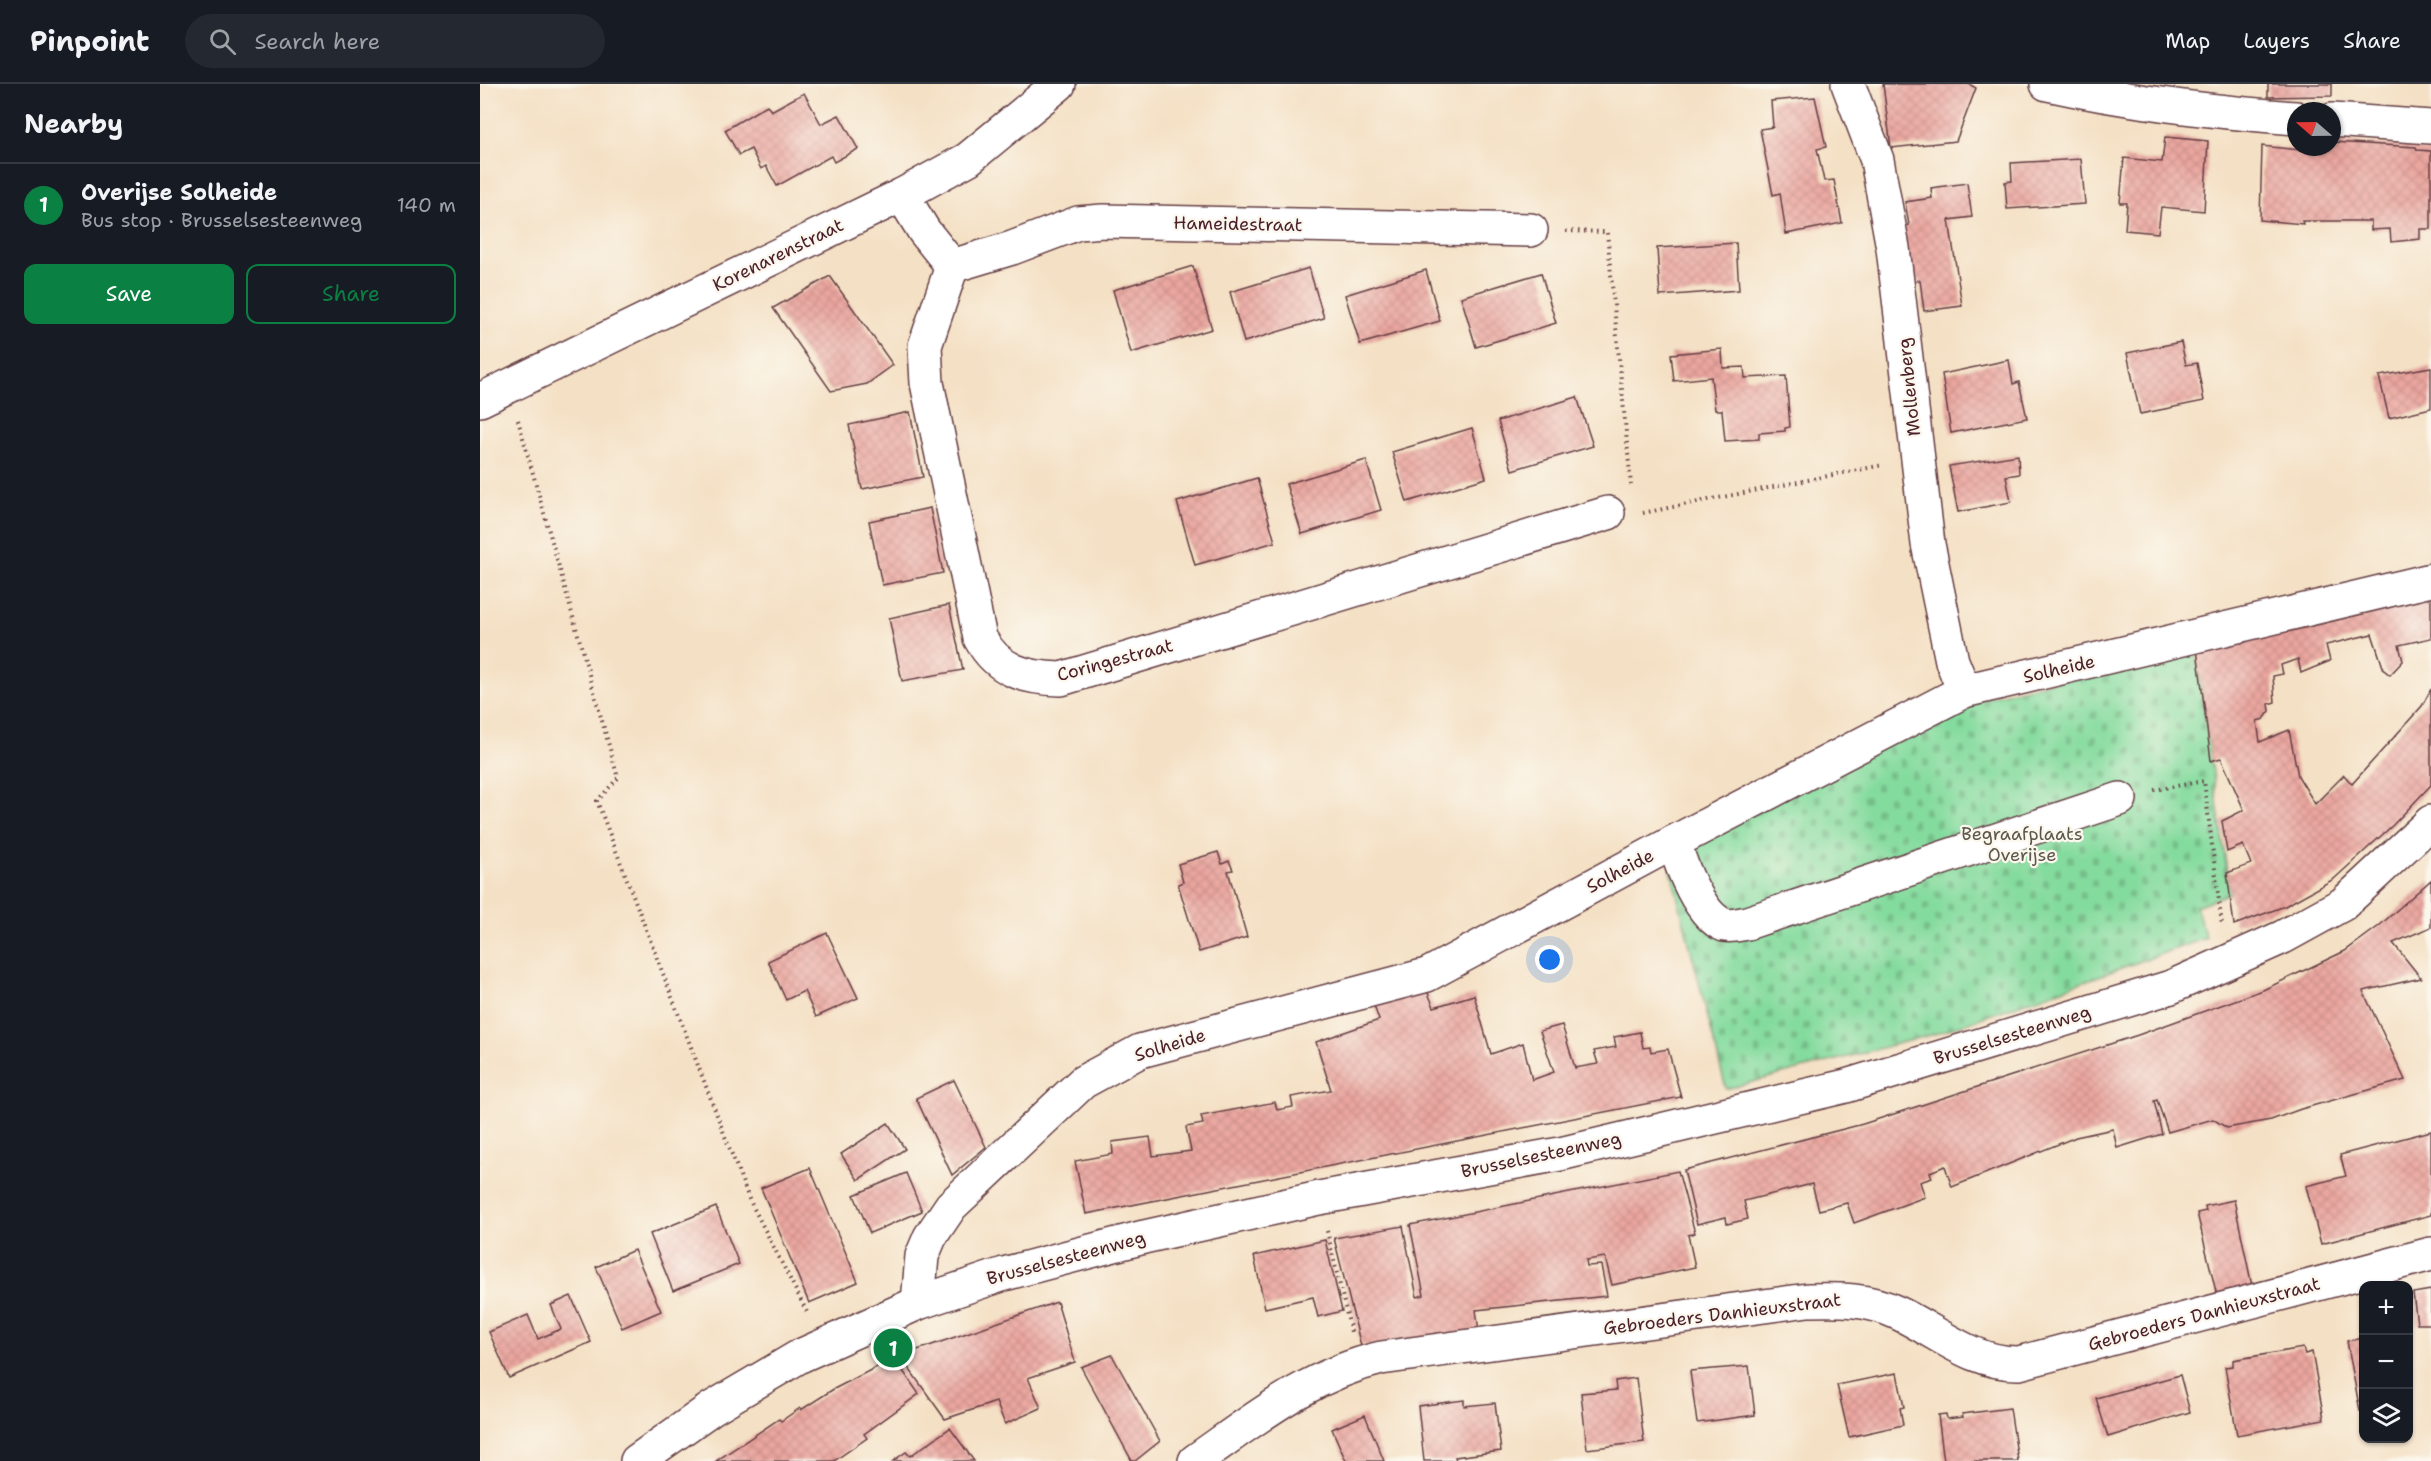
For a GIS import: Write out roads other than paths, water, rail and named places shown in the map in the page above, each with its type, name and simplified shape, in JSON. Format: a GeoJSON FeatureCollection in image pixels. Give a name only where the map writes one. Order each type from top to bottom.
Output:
{"type":"FeatureCollection","features":[{"type":"Feature","properties":{"kind":"street","name":"Korenarenstraat"},"geometry":{"type":"LineString","coordinates":[[480,400],[508,384],[902,195],[968,159],[1059,84]]}},
{"type":"Feature","properties":{"kind":"street","name":"Mollenberg"},"geometry":{"type":"LineString","coordinates":[[1848,84],[1879,171],[1893,248],[1917,458],[1935,579],[1952,661],[1964,691]]}},
{"type":"Feature","properties":{"kind":"street"},"geometry":{"type":"LineString","coordinates":[[2048,84],[2116,99],[2287,117]]}},
{"type":"Feature","properties":{"kind":"street"},"geometry":{"type":"LineString","coordinates":[[2341,121],[2431,127]]}},
{"type":"Feature","properties":{"kind":"street"},"geometry":{"type":"LineString","coordinates":[[902,195],[924,231],[952,266]]}},
{"type":"Feature","properties":{"kind":"street","name":"Hameidestraat"},"geometry":{"type":"LineString","coordinates":[[952,266],[1012,248],[1078,223],[1103,221],[1531,230]]}},
{"type":"Feature","properties":{"kind":"street","name":"Coringestraat"},"geometry":{"type":"LineString","coordinates":[[952,266],[925,346],[927,383],[980,638],[998,662],[1011,671],[1042,678],[1060,679],[1621,514]]}},
{"type":"Feature","properties":{"kind":"street","name":"Solheide"},"geometry":{"type":"LineString","coordinates":[[918,1304],[922,1256],[930,1237],[951,1206],[1083,1082],[1140,1051],[1427,975],[1674,842],[1964,691],[2431,580]]}},
{"type":"Feature","properties":{"kind":"street"},"geometry":{"type":"LineString","coordinates":[[1674,842],[1680,862],[1704,907],[1713,919],[1727,926],[1748,923],[2120,799]]}},
{"type":"Feature","properties":{"kind":"street","name":"Brusselsesteenweg"},"geometry":{"type":"LineString","coordinates":[[637,1461],[712,1408],[824,1345],[918,1304],[1004,1274],[1144,1237],[1319,1198],[1560,1154],[1846,1086],[2171,987],[2283,938],[2343,903],[2431,822]]}},
{"type":"Feature","properties":{"kind":"street","name":"Gebroeders Danhieuxstraat"},"geometry":{"type":"LineString","coordinates":[[1195,1461],[1300,1388],[1359,1363],[1751,1308],[1845,1299],[1896,1312],[1983,1359],[2000,1364],[2019,1363],[2431,1254]]}},
{"type":"Feature","properties":{"kind":"place","name":"Overijse Solheide"},"geometry":{"type":"Point","coordinates":[893,1348]}},
{"type":"Feature","properties":{"kind":"park label","name":"Begraafplaats Overijse"},"geometry":{"type":"Point","coordinates":[2022,844]}}]}
